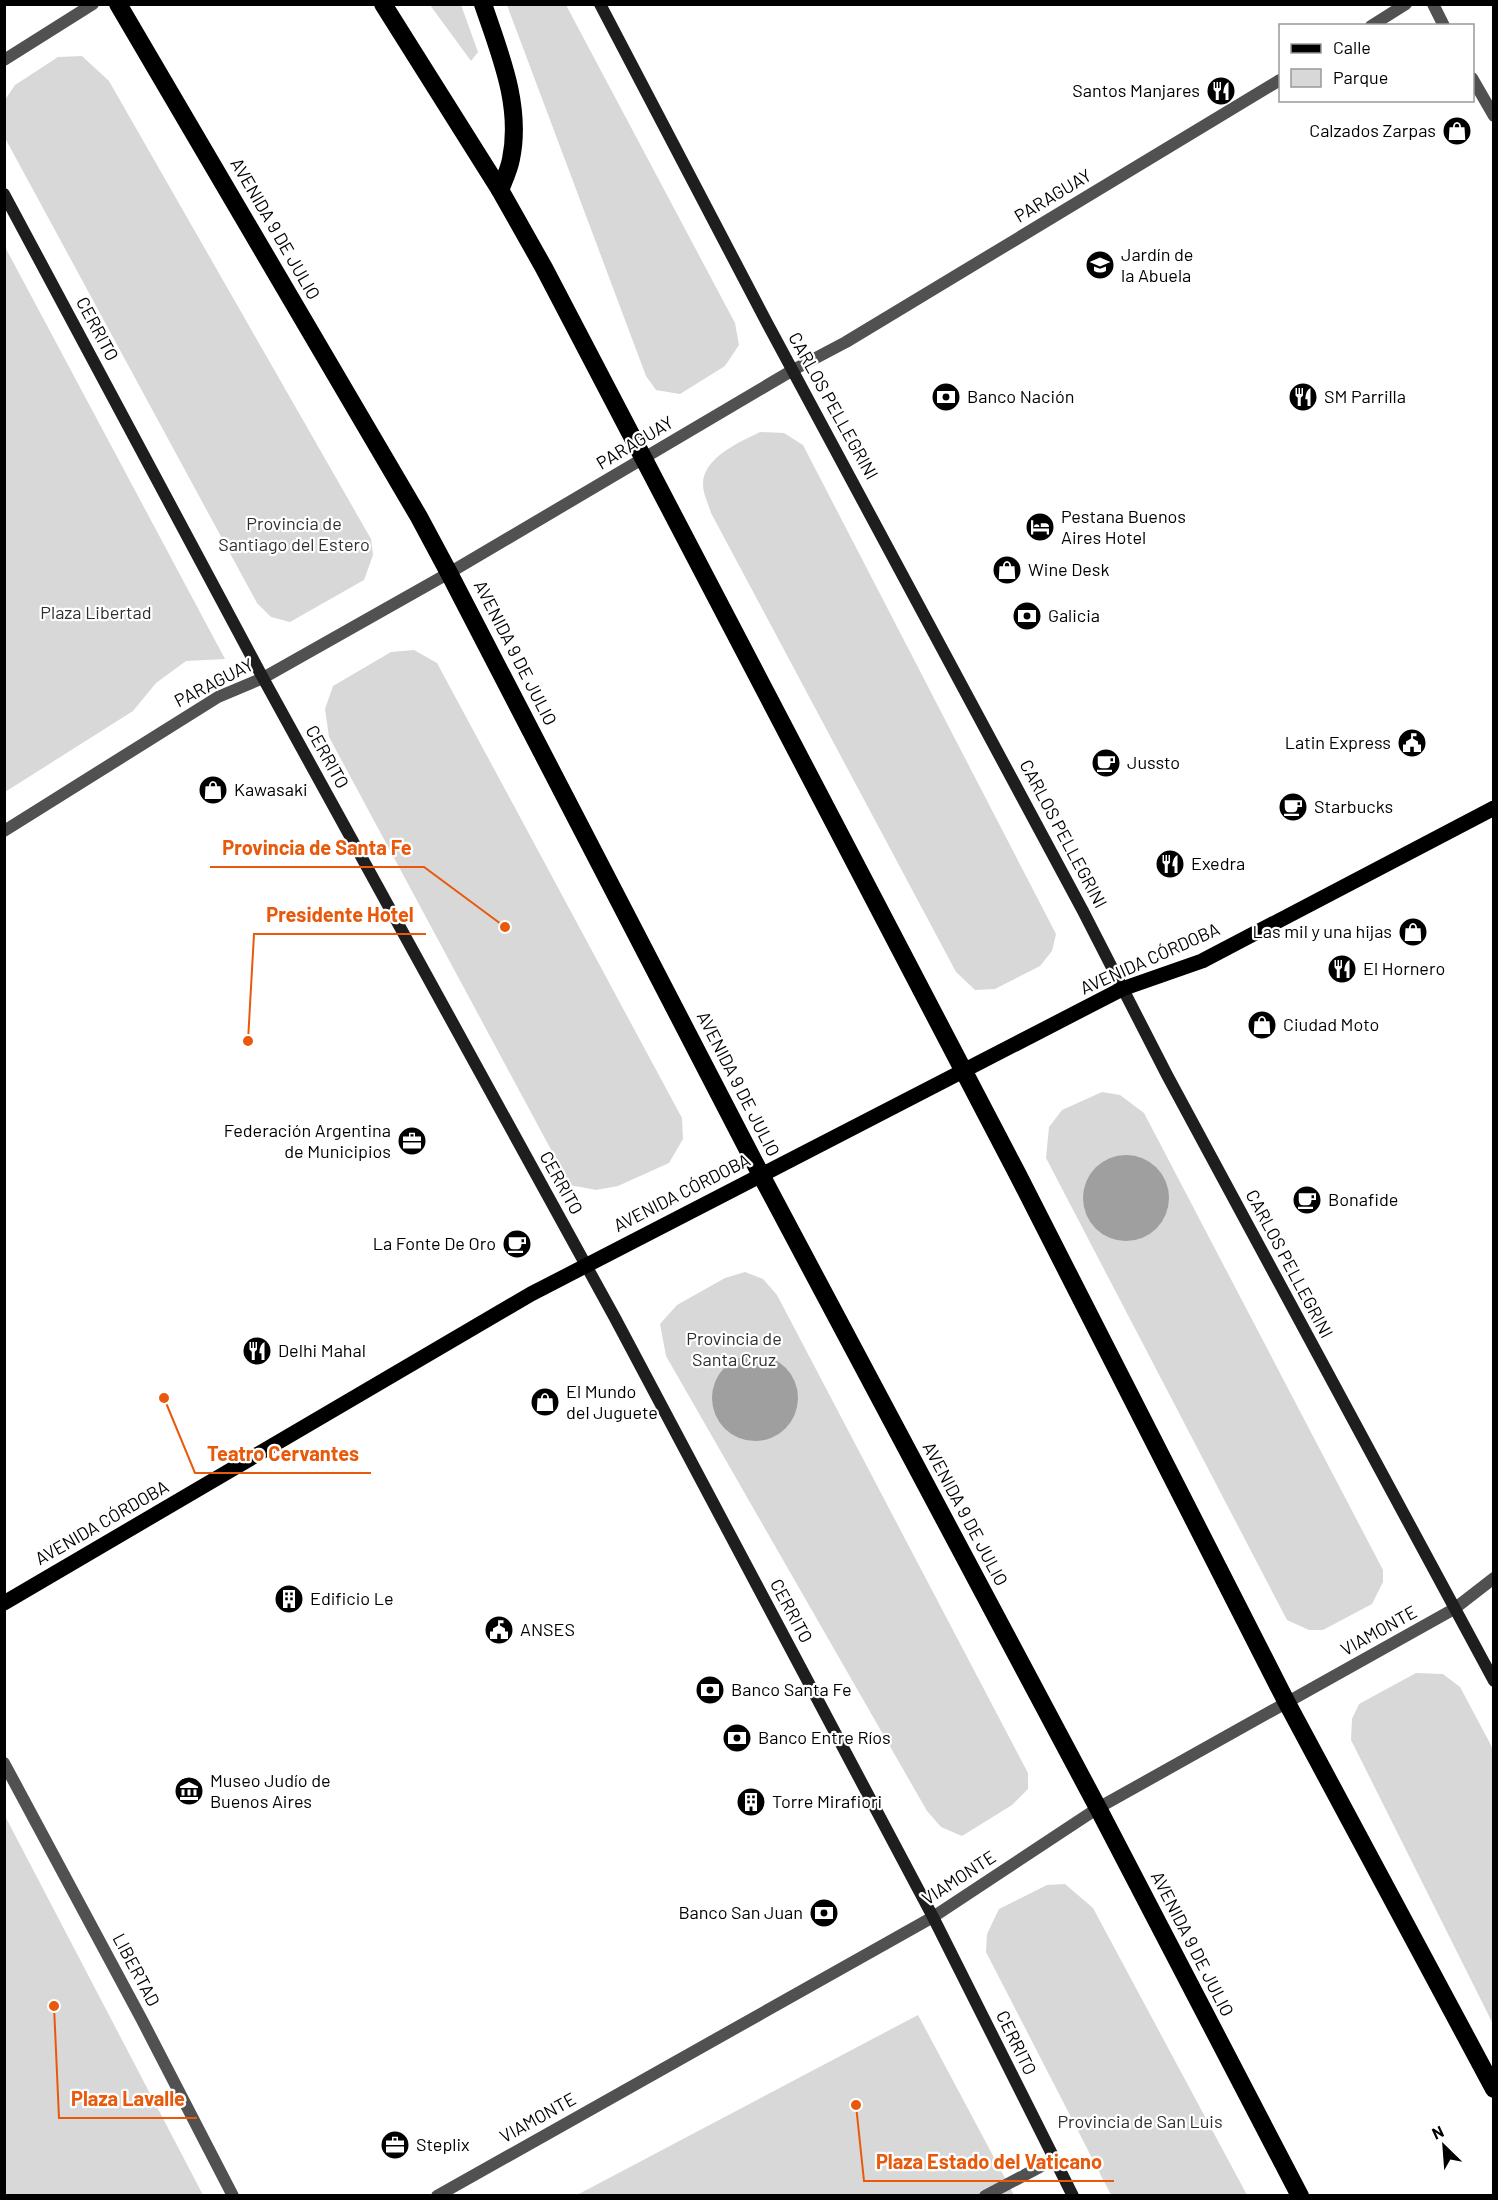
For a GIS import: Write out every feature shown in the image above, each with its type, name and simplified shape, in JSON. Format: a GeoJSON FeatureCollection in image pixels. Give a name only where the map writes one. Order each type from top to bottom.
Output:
{"type":"FeatureCollection","features":[{"type":"Feature","properties":{"kind":"highway","name":"AVENIDA 9 DE JULIO"},"geometry":{"type":"LineString","coordinates":[[118,4],[419,517],[761,1174],[1098,1808],[1300,2196]]}},
{"type":"Feature","properties":{"kind":"highway"},"geometry":{"type":"LineString","coordinates":[[383,4],[500,190],[544,268],[964,1072],[1287,1703],[1494,2089]]}},
{"type":"Feature","properties":{"kind":"highway"},"geometry":{"type":"LineString","coordinates":[[483,4],[503,64],[513,109],[512,154],[500,190]]}},
{"type":"Feature","properties":{"kind":"main road","name":"AVENIDA CÓRDOBA"},"geometry":{"type":"LineString","coordinates":[[4,1603],[510,1306],[586,1265],[1122,989],[1202,961],[1494,808]]}},
{"type":"Feature","properties":{"kind":"street"},"geometry":{"type":"LineString","coordinates":[[4,60],[93,4]]}},
{"type":"Feature","properties":{"kind":"street","name":"CARLOS PELLEGRINI"},"geometry":{"type":"LineString","coordinates":[[600,4],[766,321],[1072,890],[1122,989],[1494,1681]]}},
{"type":"Feature","properties":{"kind":"street"},"geometry":{"type":"LineString","coordinates":[[1374,24],[1406,4]]}},
{"type":"Feature","properties":{"kind":"street"},"geometry":{"type":"LineString","coordinates":[[1433,4],[1443,24]]}},
{"type":"Feature","properties":{"kind":"street"},"geometry":{"type":"LineString","coordinates":[[1474,80],[1494,116]]}},
{"type":"Feature","properties":{"kind":"street","name":"PARAGUAY"},"geometry":{"type":"LineString","coordinates":[[4,831],[218,697],[263,678],[449,573],[794,370],[846,342],[1279,81]]}},
{"type":"Feature","properties":{"kind":"street","name":"CERRITO"},"geometry":{"type":"LineString","coordinates":[[4,194],[263,678],[586,1265],[933,1917],[1073,2196]]}},
{"type":"Feature","properties":{"kind":"street","name":"VIAMONTE"},"geometry":{"type":"LineString","coordinates":[[437,2196],[933,1917],[1098,1808],[1454,1610],[1494,1578]]}},
{"type":"Feature","properties":{"kind":"street","name":"LIBERTAD"},"geometry":{"type":"LineString","coordinates":[[4,1762],[233,2196]]}},
{"type":"Feature","properties":{"kind":"street"},"geometry":{"type":"LineString","coordinates":[[985,2196],[1053,2160]]}},
{"type":"Feature","properties":{"kind":"green space"},"geometry":{"type":"Polygon","coordinates":[[[430,5],[461,5],[478,52],[471,61],[430,5]]]}},
{"type":"Feature","properties":{"kind":"green space"},"geometry":{"type":"Polygon","coordinates":[[[507,5],[566,5],[735,323],[739,345],[725,366],[680,394],[656,390],[646,376],[507,5]]]}},
{"type":"Feature","properties":{"kind":"green space","name":"Provincia de Santiago del Estero"},"geometry":{"type":"Polygon","coordinates":[[[82,56],[109,81],[371,539],[373,555],[364,580],[290,622],[271,617],[257,603],[5,138],[5,100],[15,85],[58,57],[82,56]]]}},
{"type":"Feature","properties":{"kind":"green space","name":"Plaza Libertad"},"geometry":{"type":"Polygon","coordinates":[[[4,245],[225,659],[186,661],[156,683],[133,711],[5,792],[4,245]]]}},
{"type":"Feature","properties":{"kind":"green space"},"geometry":{"type":"Polygon","coordinates":[[[760,432],[784,433],[803,445],[1056,934],[1052,951],[1040,966],[995,989],[975,990],[956,972],[711,513],[705,496],[704,475],[715,459],[724,452],[760,432]]]}},
{"type":"Feature","properties":{"kind":"green space"},"geometry":{"type":"Polygon","coordinates":[[[414,650],[437,663],[682,1118],[683,1139],[669,1163],[618,1186],[596,1190],[570,1185],[329,737],[325,709],[333,686],[391,652],[414,650]]]}},
{"type":"Feature","properties":{"kind":"green space"},"geometry":{"type":"Polygon","coordinates":[[[1102,1092],[1120,1095],[1144,1113],[1383,1570],[1383,1582],[1372,1604],[1323,1630],[1309,1630],[1287,1620],[1046,1158],[1049,1127],[1062,1110],[1102,1092]]]}},
{"type":"Feature","properties":{"kind":"green space","name":"Provincia de Santa Cruz"},"geometry":{"type":"Polygon","coordinates":[[[745,1272],[763,1279],[777,1295],[1028,1773],[1028,1789],[1012,1805],[962,1836],[941,1827],[927,1811],[666,1356],[660,1324],[677,1305],[725,1278],[745,1272]]]}},
{"type":"Feature","properties":{"kind":"green space"},"geometry":{"type":"Polygon","coordinates":[[[1416,1673],[1443,1674],[1460,1687],[1493,1749],[1493,2024],[1351,1740],[1352,1719],[1359,1704],[1416,1673]]]}},
{"type":"Feature","properties":{"kind":"green space"},"geometry":{"type":"Polygon","coordinates":[[[5,1816],[203,2195],[5,2195],[5,1816]]]}},
{"type":"Feature","properties":{"kind":"green space","name":"Provincia de San Luis"},"geometry":{"type":"Polygon","coordinates":[[[1065,1884],[1093,1908],[1247,2195],[1111,2195],[986,1952],[987,1934],[999,1909],[1047,1885],[1065,1884]]]}},
{"type":"Feature","properties":{"kind":"green space"},"geometry":{"type":"Polygon","coordinates":[[[918,2015],[1014,2195],[575,2196],[918,2015]]]}},
{"type":"Feature","properties":{"kind":"shaded area"},"geometry":{"type":"Polygon","coordinates":[[[1118,1155],[1134,1155],[1157,1167],[1166,1181],[1169,1198],[1166,1215],[1157,1229],[1134,1241],[1118,1241],[1102,1234],[1090,1222],[1083,1206],[1083,1190],[1090,1174],[1102,1162],[1118,1155]]]}},
{"type":"Feature","properties":{"kind":"shaded area"},"geometry":{"type":"Polygon","coordinates":[[[747,1355],[763,1355],[786,1367],[795,1381],[798,1398],[795,1415],[786,1429],[763,1441],[747,1441],[731,1434],[719,1422],[712,1406],[712,1390],[719,1374],[731,1362],[747,1355]]]}},
{"type":"Feature","properties":{"kind":"place","name":"Santos Manjares"},"geometry":{"type":"Point","coordinates":[1221,91]}},
{"type":"Feature","properties":{"kind":"place","name":"Calzados Zarpas"},"geometry":{"type":"Point","coordinates":[1457,131]}},
{"type":"Feature","properties":{"kind":"place","name":"Jardín de la Abuela"},"geometry":{"type":"Point","coordinates":[1100,265]}},
{"type":"Feature","properties":{"kind":"place","name":"Banco Nación"},"geometry":{"type":"Point","coordinates":[946,397]}},
{"type":"Feature","properties":{"kind":"place","name":"SM Parrilla"},"geometry":{"type":"Point","coordinates":[1303,397]}},
{"type":"Feature","properties":{"kind":"place","name":"Pestana Buenos Aires Hotel"},"geometry":{"type":"Point","coordinates":[1040,527]}},
{"type":"Feature","properties":{"kind":"place","name":"Wine Desk"},"geometry":{"type":"Point","coordinates":[1007,570]}},
{"type":"Feature","properties":{"kind":"place","name":"Galicia"},"geometry":{"type":"Point","coordinates":[1027,616]}},
{"type":"Feature","properties":{"kind":"place","name":"Latin Express"},"geometry":{"type":"Point","coordinates":[1412,743]}},
{"type":"Feature","properties":{"kind":"place","name":"Jussto"},"geometry":{"type":"Point","coordinates":[1106,763]}},
{"type":"Feature","properties":{"kind":"place","name":"Kawasaki"},"geometry":{"type":"Point","coordinates":[213,790]}},
{"type":"Feature","properties":{"kind":"place","name":"Starbucks"},"geometry":{"type":"Point","coordinates":[1293,807]}},
{"type":"Feature","properties":{"kind":"place","name":"Exedra"},"geometry":{"type":"Point","coordinates":[1170,864]}},
{"type":"Feature","properties":{"kind":"place","name":"Provincia de Santa Fe"},"geometry":{"type":"Point","coordinates":[505,927]}},
{"type":"Feature","properties":{"kind":"place","name":"Las mil y una hijas"},"geometry":{"type":"Point","coordinates":[1413,932]}},
{"type":"Feature","properties":{"kind":"place","name":"El Hornero"},"geometry":{"type":"Point","coordinates":[1342,969]}},
{"type":"Feature","properties":{"kind":"place","name":"Ciudad Moto"},"geometry":{"type":"Point","coordinates":[1262,1025]}},
{"type":"Feature","properties":{"kind":"place","name":"Presidente Hotel"},"geometry":{"type":"Point","coordinates":[248,1041]}},
{"type":"Feature","properties":{"kind":"place","name":"Federación Argentina de Municipios"},"geometry":{"type":"Point","coordinates":[412,1141]}},
{"type":"Feature","properties":{"kind":"place","name":"Bonafide"},"geometry":{"type":"Point","coordinates":[1307,1200]}},
{"type":"Feature","properties":{"kind":"place","name":"La Fonte De Oro"},"geometry":{"type":"Point","coordinates":[517,1244]}},
{"type":"Feature","properties":{"kind":"place","name":"Delhi Mahal"},"geometry":{"type":"Point","coordinates":[257,1351]}},
{"type":"Feature","properties":{"kind":"place","name":"Teatro Cervantes"},"geometry":{"type":"Point","coordinates":[164,1398]}},
{"type":"Feature","properties":{"kind":"place","name":"El Mundo del Juguete"},"geometry":{"type":"Point","coordinates":[545,1402]}},
{"type":"Feature","properties":{"kind":"place","name":"Edificio Le"},"geometry":{"type":"Point","coordinates":[289,1599]}},
{"type":"Feature","properties":{"kind":"place","name":"ANSES"},"geometry":{"type":"Point","coordinates":[499,1630]}},
{"type":"Feature","properties":{"kind":"place","name":"Banco Santa Fe"},"geometry":{"type":"Point","coordinates":[710,1690]}},
{"type":"Feature","properties":{"kind":"place","name":"Banco Entre Ríos"},"geometry":{"type":"Point","coordinates":[737,1738]}},
{"type":"Feature","properties":{"kind":"place","name":"Museo Judío de Buenos Aires"},"geometry":{"type":"Point","coordinates":[189,1791]}},
{"type":"Feature","properties":{"kind":"place","name":"Torre Mirafiori"},"geometry":{"type":"Point","coordinates":[751,1802]}},
{"type":"Feature","properties":{"kind":"place","name":"Banco San Juan"},"geometry":{"type":"Point","coordinates":[824,1913]}},
{"type":"Feature","properties":{"kind":"place","name":"Plaza Lavalle"},"geometry":{"type":"Point","coordinates":[54,2006]}},
{"type":"Feature","properties":{"kind":"place","name":"Plaza Estado del Vaticano"},"geometry":{"type":"Point","coordinates":[856,2105]}},
{"type":"Feature","properties":{"kind":"place","name":"Steplix"},"geometry":{"type":"Point","coordinates":[395,2145]}}]}
